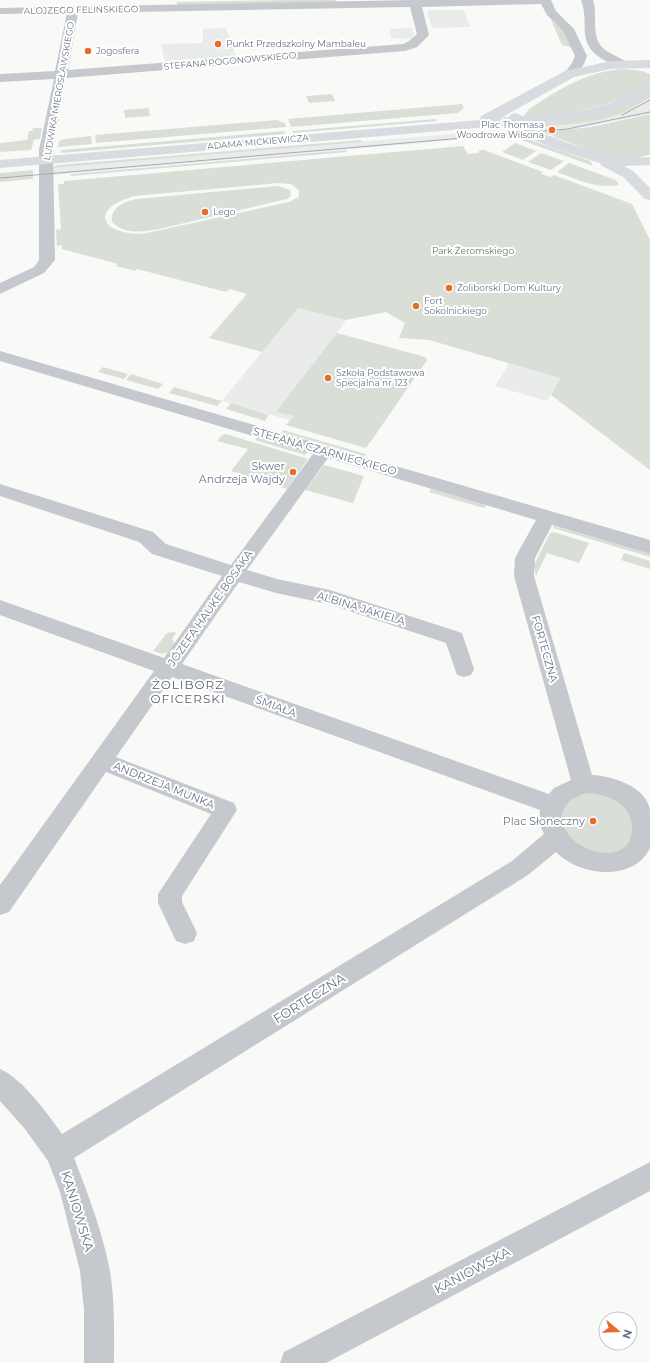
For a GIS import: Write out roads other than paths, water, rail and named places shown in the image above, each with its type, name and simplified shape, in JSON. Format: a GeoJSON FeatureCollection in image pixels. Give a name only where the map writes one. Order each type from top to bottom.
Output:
{"type":"FeatureCollection","features":[{"type":"Feature","properties":{"kind":"main road"},"geometry":{"type":"LineString","coordinates":[[467,124],[496,116],[570,74],[626,64],[650,64]]}},
{"type":"Feature","properties":{"kind":"main road"},"geometry":{"type":"LineString","coordinates":[[626,64],[650,67]]}},
{"type":"Feature","properties":{"kind":"main road","name":"ADAMA MICKIEWICZA"},"geometry":{"type":"LineString","coordinates":[[0,164],[467,124],[516,122],[572,116],[605,109],[628,100],[650,87]]}},
{"type":"Feature","properties":{"kind":"main road"},"geometry":{"type":"LineString","coordinates":[[528,98],[517,112],[516,122],[518,126],[527,132],[595,157],[621,170],[649,192]]}},
{"type":"Feature","properties":{"kind":"main road"},"geometry":{"type":"LineString","coordinates":[[595,157],[625,163],[650,161]]}},
{"type":"Feature","properties":{"kind":"street"},"geometry":{"type":"LineString","coordinates":[[545,0],[551,12],[568,29],[581,56],[578,64],[570,74]]}},
{"type":"Feature","properties":{"kind":"street","name":"ALOJZEGO FELIŃSKIEGO"},"geometry":{"type":"LineString","coordinates":[[0,11],[73,10],[113,5],[359,2],[415,3],[545,0]]}},
{"type":"Feature","properties":{"kind":"street"},"geometry":{"type":"LineString","coordinates":[[587,0],[592,12],[590,31],[599,53],[626,64]]}},
{"type":"Feature","properties":{"kind":"street","name":"STEFANA POGONOWSKIEGO"},"geometry":{"type":"LineString","coordinates":[[0,78],[405,47],[413,44],[423,35],[415,3]]}},
{"type":"Feature","properties":{"kind":"street","name":"LUDWIKA MIEROSŁAWSKIEGO"},"geometry":{"type":"LineString","coordinates":[[0,289],[39,270],[47,260],[46,160],[73,10]]}},
{"type":"Feature","properties":{"kind":"street"},"geometry":{"type":"LineString","coordinates":[[561,22],[577,26],[590,21]]}},
{"type":"Feature","properties":{"kind":"street","name":"STEFANA CZARNIECKIEGO"},"geometry":{"type":"LineString","coordinates":[[0,356],[650,547]]}},
{"type":"Feature","properties":{"kind":"street","name":"JÓZEFA HAUKE-BOSAKA"},"geometry":{"type":"LineString","coordinates":[[0,904],[324,451]]}},
{"type":"Feature","properties":{"kind":"street"},"geometry":{"type":"LineString","coordinates":[[0,490],[146,537],[159,549],[235,574]]}},
{"type":"Feature","properties":{"kind":"street","name":"FORTECZNA"},"geometry":{"type":"LineString","coordinates":[[547,517],[525,558],[524,576],[583,784]]}},
{"type":"Feature","properties":{"kind":"street","name":"ALBINA JAKIELA"},"geometry":{"type":"LineString","coordinates":[[235,574],[276,586],[330,597],[455,638],[464,669]]}},
{"type":"Feature","properties":{"kind":"street","name":"ŚMIAŁA"},"geometry":{"type":"LineString","coordinates":[[0,606],[552,805]]}},
{"type":"Feature","properties":{"kind":"street","name":"ANDRZEJA MUNKA"},"geometry":{"type":"LineString","coordinates":[[102,761],[226,810],[170,894],[170,903],[185,933]]}},
{"type":"Feature","properties":{"kind":"street"},"geometry":{"type":"LineString","coordinates":[[583,784],[598,784],[614,788],[628,796],[639,808],[645,821],[645,835],[640,847],[629,857],[615,862],[598,863],[581,859],[567,850],[556,838],[551,827],[550,815],[552,805],[565,791],[583,784]]}},
{"type":"Feature","properties":{"kind":"street","name":"FORTECZNA"},"geometry":{"type":"LineString","coordinates":[[58,1152],[520,868],[556,838]]}},
{"type":"Feature","properties":{"kind":"street","name":"KANIOWSKA"},"geometry":{"type":"LineString","coordinates":[[0,1082],[35,1119],[58,1152],[74,1192],[95,1271],[99,1310],[99,1363]]}},
{"type":"Feature","properties":{"kind":"street","name":"KANIOWSKA"},"geometry":{"type":"LineString","coordinates":[[294,1363],[650,1176]]}},
{"type":"Feature","properties":{"kind":"tram line"},"geometry":{"type":"LineString","coordinates":[[622,115],[650,100]]}},
{"type":"Feature","properties":{"kind":"tram line"},"geometry":{"type":"LineString","coordinates":[[0,178],[567,129],[650,112]]}},
{"type":"Feature","properties":{"kind":"place","name":"Punkt Przedszkolny Mambaleu"},"geometry":{"type":"Point","coordinates":[218,44]}},
{"type":"Feature","properties":{"kind":"place","name":"Jogosfera"},"geometry":{"type":"Point","coordinates":[88,51]}},
{"type":"Feature","properties":{"kind":"place","name":"Plac Thomasa Woodrowa Wilsona"},"geometry":{"type":"Point","coordinates":[552,130]}},
{"type":"Feature","properties":{"kind":"place","name":"Lego"},"geometry":{"type":"Point","coordinates":[205,212]}},
{"type":"Feature","properties":{"kind":"place","name":"Żoliborski Dom Kultury"},"geometry":{"type":"Point","coordinates":[449,288]}},
{"type":"Feature","properties":{"kind":"place","name":"Fort Sokolnickiego"},"geometry":{"type":"Point","coordinates":[416,306]}},
{"type":"Feature","properties":{"kind":"place","name":"Szkoła Podstawowa Specjalna nr 123"},"geometry":{"type":"Point","coordinates":[328,378]}},
{"type":"Feature","properties":{"kind":"place","name":"Skwer Andrzeja Wajdy"},"geometry":{"type":"Point","coordinates":[293,472]}},
{"type":"Feature","properties":{"kind":"place","name":"Plac Słoneczny"},"geometry":{"type":"Point","coordinates":[593,821]}},
{"type":"Feature","properties":{"kind":"district","name":"ŻOLIBORZ OFICERSKI"},"geometry":{"type":"Point","coordinates":[188,692]}},
{"type":"Feature","properties":{"kind":"park label","name":"Park Żeromskiego"},"geometry":{"type":"Point","coordinates":[473,251]}}]}
